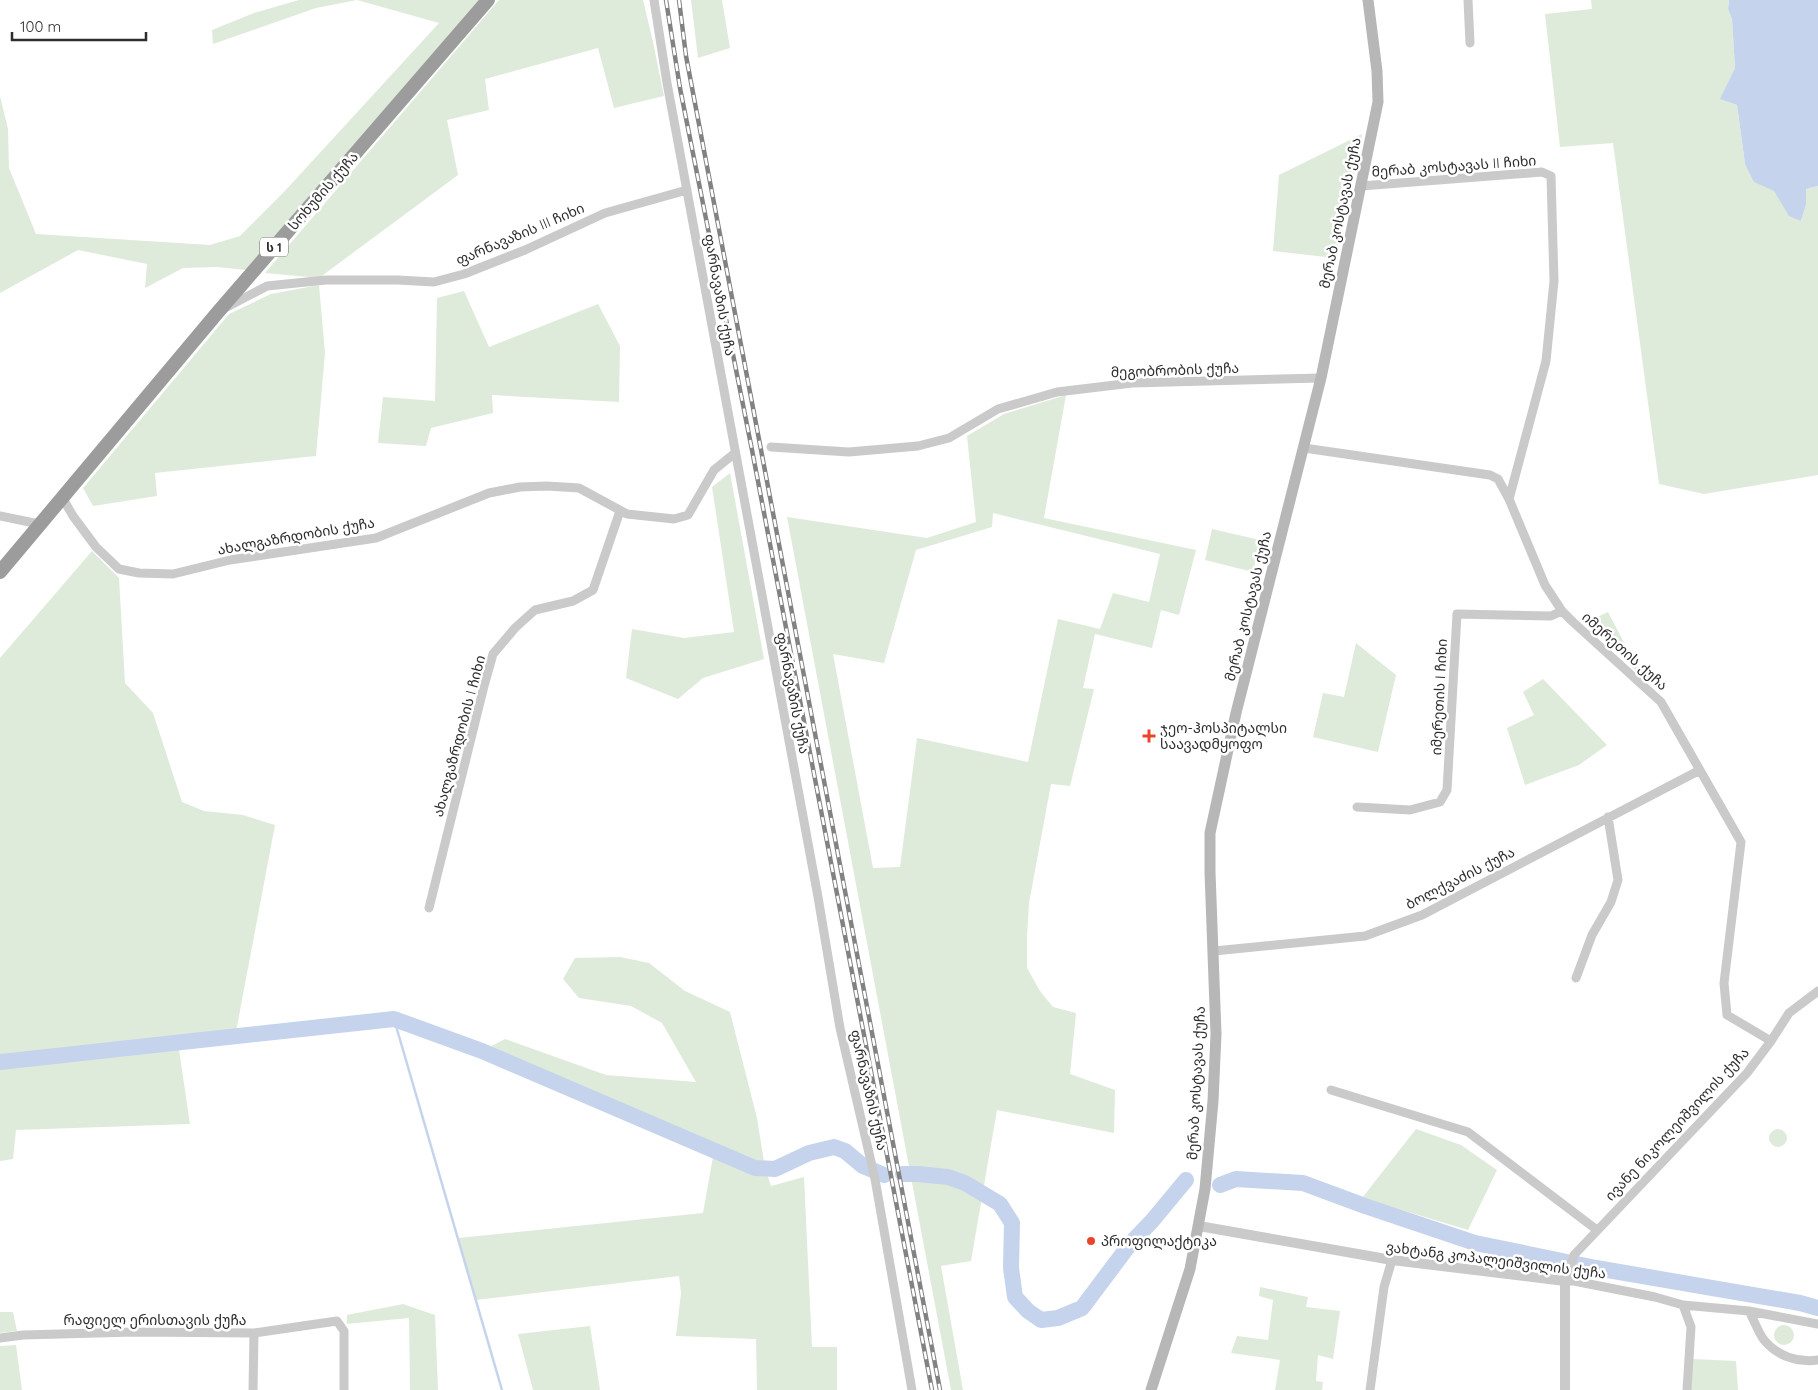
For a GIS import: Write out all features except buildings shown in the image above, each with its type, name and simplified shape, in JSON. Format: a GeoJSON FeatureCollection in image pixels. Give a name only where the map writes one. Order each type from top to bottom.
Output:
{"type":"FeatureCollection","features":[{"type":"Feature","properties":{"kind":"highway","name":"სოხუმის ქუჩა"},"geometry":{"type":"LineString","coordinates":[[62,497],[218,312],[488,0]]}},
{"type":"Feature","properties":{"kind":"highway","name":"ს 1"},"geometry":{"type":"LineString","coordinates":[[0,572],[62,497]]}},
{"type":"Feature","properties":{"kind":"main road","name":"მერაბ კოსტავას ქუჩა"},"geometry":{"type":"LineString","coordinates":[[1152,1390],[1186,1285],[1205,1189],[1214,1095],[1216,1034],[1210,832],[1236,713],[1321,378],[1378,102],[1377,71],[1368,0]]}},
{"type":"Feature","properties":{"kind":"street","name":"ფარნავაზის ქუჩა"},"geometry":{"type":"LineString","coordinates":[[654,0],[667,83],[818,897],[840,1028],[875,1179],[912,1390]]}},
{"type":"Feature","properties":{"kind":"street"},"geometry":{"type":"LineString","coordinates":[[1468,0],[1470,43]]}},
{"type":"Feature","properties":{"kind":"street","name":"მერაბ კოსტავას II ჩიხი"},"geometry":{"type":"LineString","coordinates":[[1361,186],[1542,172],[1551,176],[1554,281],[1546,361],[1509,499]]}},
{"type":"Feature","properties":{"kind":"street","name":"ფარნავაზის III ჩიხი"},"geometry":{"type":"LineString","coordinates":[[218,312],[267,286],[326,280],[434,282],[464,274],[525,250],[605,213],[687,190]]}},
{"type":"Feature","properties":{"kind":"street","name":"მეგობრობის ქუჩა"},"geometry":{"type":"LineString","coordinates":[[771,447],[849,452],[918,446],[949,438],[998,409],[1057,392],[1132,382],[1321,378]]}},
{"type":"Feature","properties":{"kind":"street","name":"იმერეთის ქუჩა"},"geometry":{"type":"LineString","coordinates":[[1304,448],[1490,475],[1498,479],[1509,499],[1545,585],[1562,611],[1661,702],[1741,842],[1724,983],[1727,1015],[1771,1041]]}},
{"type":"Feature","properties":{"kind":"street","name":"ახალგაზრდობის ქუჩა"},"geometry":{"type":"LineString","coordinates":[[62,497],[73,516],[96,546],[119,569],[139,573],[173,574],[230,560],[376,538],[489,493],[520,487],[579,488],[627,514],[674,519],[688,515],[714,470],[735,453]]}},
{"type":"Feature","properties":{"kind":"street","name":"ახალგაზრდობის I ჩიხი"},"geometry":{"type":"LineString","coordinates":[[429,908],[493,654],[515,628],[535,610],[573,601],[593,590],[620,510]]}},
{"type":"Feature","properties":{"kind":"street"},"geometry":{"type":"LineString","coordinates":[[0,516],[39,524]]}},
{"type":"Feature","properties":{"kind":"street","name":"იმერეთის I ჩიხი"},"geometry":{"type":"LineString","coordinates":[[1357,807],[1410,810],[1440,802],[1447,790],[1457,614],[1551,616],[1562,611]]}},
{"type":"Feature","properties":{"kind":"street","name":"ბოლქვაძის ქუჩა"},"geometry":{"type":"LineString","coordinates":[[1214,951],[1365,936],[1422,915],[1700,770]]}},
{"type":"Feature","properties":{"kind":"street"},"geometry":{"type":"LineString","coordinates":[[1576,978],[1592,935],[1611,902],[1618,880],[1608,817]]}},
{"type":"Feature","properties":{"kind":"street","name":"ივანე ნიკოლეიშვილის ქუჩა"},"geometry":{"type":"LineString","coordinates":[[1565,1281],[1574,1255],[1747,1073],[1789,1013],[1818,991]]}},
{"type":"Feature","properties":{"kind":"street"},"geometry":{"type":"LineString","coordinates":[[1331,1090],[1468,1132],[1597,1230]]}},
{"type":"Feature","properties":{"kind":"street","name":"ვახტანგ კოპალეიშვილის ქუჩა"},"geometry":{"type":"LineString","coordinates":[[1199,1226],[1392,1260],[1574,1281],[1655,1297],[1683,1305],[1749,1311],[1818,1324]]}},
{"type":"Feature","properties":{"kind":"street"},"geometry":{"type":"LineString","coordinates":[[1370,1390],[1384,1287],[1392,1260]]}},
{"type":"Feature","properties":{"kind":"street"},"geometry":{"type":"LineString","coordinates":[[1565,1281],[1565,1390]]}},
{"type":"Feature","properties":{"kind":"street"},"geometry":{"type":"LineString","coordinates":[[1683,1305],[1691,1327],[1687,1390]]}},
{"type":"Feature","properties":{"kind":"street"},"geometry":{"type":"LineString","coordinates":[[1749,1311],[1763,1338],[1774,1350],[1797,1361],[1818,1360]]}},
{"type":"Feature","properties":{"kind":"street"},"geometry":{"type":"LineString","coordinates":[[254,1332],[338,1321],[344,1331],[344,1390]]}},
{"type":"Feature","properties":{"kind":"street","name":"რაფიელ ერისთავის ქუჩა"},"geometry":{"type":"LineString","coordinates":[[0,1338],[22,1335],[134,1332],[254,1332],[253,1390]]}},
{"type":"Feature","properties":{"kind":"green space"},"geometry":{"type":"Polygon","coordinates":[[[299,0],[357,0],[316,8],[213,44],[212,30],[254,13],[299,0]]]}},
{"type":"Feature","properties":{"kind":"green space"},"geometry":{"type":"Polygon","coordinates":[[[357,0],[479,0],[246,270],[217,267],[183,268],[145,288],[147,264],[78,250],[0,293],[0,96],[8,129],[9,168],[36,234],[210,245],[240,236],[283,193],[439,23],[357,0]]]}},
{"type":"Feature","properties":{"kind":"green space"},"geometry":{"type":"Polygon","coordinates":[[[499,0],[643,0],[664,96],[614,108],[598,48],[485,79],[489,110],[447,120],[458,175],[319,278],[265,273],[499,0]]]}},
{"type":"Feature","properties":{"kind":"green space"},"geometry":{"type":"Polygon","coordinates":[[[691,0],[722,0],[730,48],[698,58],[691,0]]]}},
{"type":"Feature","properties":{"kind":"green space"},"geometry":{"type":"Polygon","coordinates":[[[1591,0],[1729,0],[1728,9],[1732,19],[1735,68],[1721,99],[1737,105],[1745,164],[1774,191],[1801,221],[1806,205],[1806,189],[1818,186],[1818,475],[1704,494],[1659,484],[1613,143],[1560,147],[1545,14],[1592,9],[1591,0]]]}},
{"type":"Feature","properties":{"kind":"green space"},"geometry":{"type":"Polygon","coordinates":[[[1362,134],[1335,258],[1273,251],[1279,175],[1362,134]]]}},
{"type":"Feature","properties":{"kind":"green space"},"geometry":{"type":"Polygon","coordinates":[[[319,285],[325,353],[316,456],[155,473],[157,496],[93,506],[83,488],[229,314],[271,294],[319,285]]]}},
{"type":"Feature","properties":{"kind":"green space"},"geometry":{"type":"Polygon","coordinates":[[[464,291],[489,347],[598,304],[620,346],[619,402],[492,395],[493,413],[431,428],[426,446],[378,443],[383,397],[435,401],[437,298],[464,291]]]}},
{"type":"Feature","properties":{"kind":"green space"},"geometry":{"type":"Polygon","coordinates":[[[1066,395],[1044,518],[1196,550],[1179,615],[1161,610],[1152,648],[1095,634],[1083,688],[1094,689],[1070,786],[1051,784],[1029,903],[1027,968],[1040,991],[1053,1007],[1076,1013],[1070,1074],[1115,1090],[1114,1133],[997,1110],[971,1261],[941,1266],[963,1390],[951,1390],[787,517],[927,538],[976,522],[967,436],[1004,414],[1066,395]],[[993,513],[992,527],[916,550],[884,663],[833,654],[873,868],[900,867],[917,738],[1028,762],[1058,619],[1100,629],[1113,593],[1149,602],[1160,554],[993,513]]]}},
{"type":"Feature","properties":{"kind":"green space"},"geometry":{"type":"Polygon","coordinates":[[[730,473],[764,659],[703,678],[678,699],[626,678],[632,629],[684,638],[734,632],[712,487],[730,473]]]}},
{"type":"Feature","properties":{"kind":"green space"},"geometry":{"type":"Polygon","coordinates":[[[1212,529],[1260,540],[1253,572],[1205,560],[1212,529]]]}},
{"type":"Feature","properties":{"kind":"green space"},"geometry":{"type":"Polygon","coordinates":[[[92,551],[119,578],[125,683],[153,713],[182,802],[204,811],[243,815],[275,825],[235,1037],[178,1043],[190,1124],[16,1130],[13,1159],[0,1161],[0,658],[92,551]]]}},
{"type":"Feature","properties":{"kind":"green space"},"geometry":{"type":"Polygon","coordinates":[[[1608,612],[1642,677],[1587,622],[1608,612]]]}},
{"type":"Feature","properties":{"kind":"green space"},"geometry":{"type":"Polygon","coordinates":[[[1356,643],[1396,675],[1378,752],[1313,737],[1323,693],[1344,697],[1356,643]]]}},
{"type":"Feature","properties":{"kind":"green space"},"geometry":{"type":"Polygon","coordinates":[[[1543,679],[1607,745],[1579,765],[1525,785],[1507,728],[1534,715],[1523,692],[1543,679]]]}},
{"type":"Feature","properties":{"kind":"green space"},"geometry":{"type":"Polygon","coordinates":[[[620,957],[649,963],[685,991],[730,1012],[757,1118],[765,1168],[771,1186],[804,1177],[812,1347],[837,1347],[837,1390],[757,1390],[756,1339],[676,1336],[681,1293],[679,1276],[476,1300],[458,1238],[703,1213],[714,1151],[482,1051],[505,1039],[606,1075],[696,1082],[662,1023],[631,1006],[579,998],[563,979],[575,958],[620,957]]]}},
{"type":"Feature","properties":{"kind":"green space"},"geometry":{"type":"Polygon","coordinates":[[[1416,1129],[1461,1145],[1497,1170],[1468,1230],[1362,1198],[1416,1129]]]}},
{"type":"Feature","properties":{"kind":"green space"},"geometry":{"type":"Polygon","coordinates":[[[1778,1129],[1784,1132],[1787,1138],[1784,1144],[1778,1147],[1772,1144],[1769,1138],[1772,1132],[1778,1129]]]}},
{"type":"Feature","properties":{"kind":"green space"},"geometry":{"type":"Polygon","coordinates":[[[1260,1287],[1308,1297],[1306,1307],[1340,1311],[1333,1359],[1318,1355],[1316,1381],[1323,1382],[1322,1390],[1275,1390],[1280,1360],[1231,1353],[1237,1336],[1268,1340],[1273,1300],[1259,1296],[1260,1287]]]}},
{"type":"Feature","properties":{"kind":"green space"},"geometry":{"type":"Polygon","coordinates":[[[403,1304],[435,1315],[438,1390],[410,1390],[409,1318],[347,1324],[347,1315],[403,1304]]]}},
{"type":"Feature","properties":{"kind":"green space"},"geometry":{"type":"Polygon","coordinates":[[[0,1312],[13,1312],[17,1331],[0,1333],[0,1312]]]}},
{"type":"Feature","properties":{"kind":"green space"},"geometry":{"type":"Polygon","coordinates":[[[1780,1325],[1788,1325],[1794,1331],[1794,1339],[1788,1345],[1780,1345],[1774,1339],[1774,1331],[1780,1325]]]}},
{"type":"Feature","properties":{"kind":"green space"},"geometry":{"type":"Polygon","coordinates":[[[590,1326],[600,1390],[533,1390],[518,1334],[590,1326]]]}},
{"type":"Feature","properties":{"kind":"green space"},"geometry":{"type":"Polygon","coordinates":[[[16,1345],[22,1390],[0,1390],[0,1346],[16,1345]]]}},
{"type":"Feature","properties":{"kind":"green space"},"geometry":{"type":"Polygon","coordinates":[[[1692,1359],[1736,1361],[1738,1390],[1691,1390],[1692,1359]]]}},
{"type":"Feature","properties":{"kind":"water"},"geometry":{"type":"Polygon","coordinates":[[[1729,0],[1818,0],[1818,186],[1806,189],[1806,205],[1801,221],[1789,216],[1774,191],[1754,182],[1745,164],[1737,105],[1720,99],[1735,68],[1732,19],[1728,9],[1729,0]]]}},
{"type":"Feature","properties":{"kind":"waterway"},"geometry":{"type":"LineString","coordinates":[[394,1019],[502,1390]]}},
{"type":"Feature","properties":{"kind":"waterway"},"geometry":{"type":"LineString","coordinates":[[0,1062],[394,1019],[482,1051],[755,1168],[775,1169],[809,1153],[834,1147],[845,1151],[863,1166],[884,1175]]}},
{"type":"Feature","properties":{"kind":"waterway"},"geometry":{"type":"LineString","coordinates":[[903,1174],[948,1177],[965,1183],[1000,1204],[1012,1223],[1011,1268],[1015,1297],[1028,1311],[1041,1320],[1058,1318],[1082,1308],[1130,1244],[1186,1180]]}},
{"type":"Feature","properties":{"kind":"waterway"},"geometry":{"type":"LineString","coordinates":[[1220,1185],[1236,1179],[1303,1183],[1475,1243],[1596,1268],[1800,1303],[1818,1308]]}},
{"type":"Feature","properties":{"kind":"railway"},"geometry":{"type":"LineString","coordinates":[[666,0],[680,88],[752,450],[932,1390]]}},
{"type":"Feature","properties":{"kind":"railway"},"geometry":{"type":"LineString","coordinates":[[679,0],[686,56],[940,1390]]}},
{"type":"Feature","properties":{"kind":"place","name":"ჯეო-ჰოსპიტალსი საავადმყოფო"},"geometry":{"type":"Point","coordinates":[1149,736]}},
{"type":"Feature","properties":{"kind":"place","name":"პროფილაქტიკა"},"geometry":{"type":"Point","coordinates":[1091,1241]}}]}
